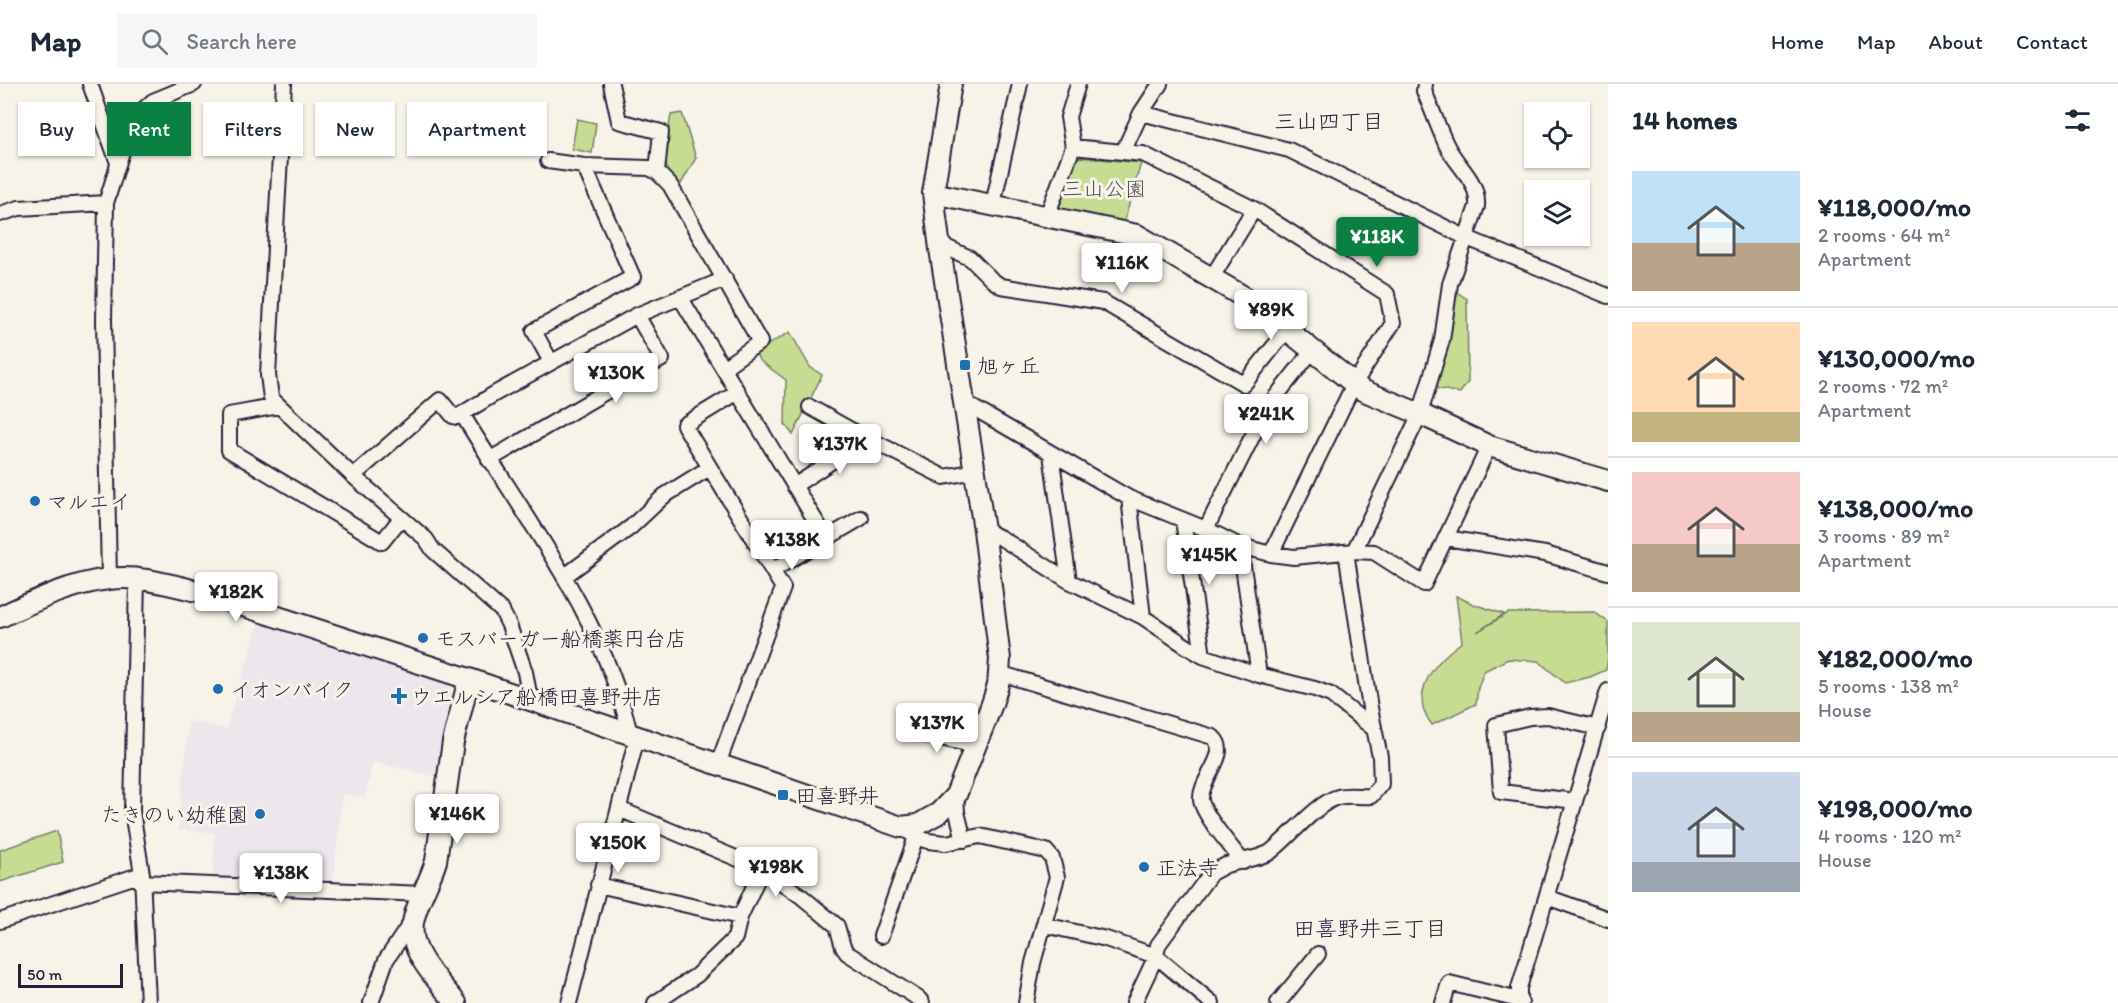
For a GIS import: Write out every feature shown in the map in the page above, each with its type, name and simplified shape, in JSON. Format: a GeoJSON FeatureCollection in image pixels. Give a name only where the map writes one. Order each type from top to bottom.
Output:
{"type":"FeatureCollection","features":[{"type":"Feature","properties":{"kind":"street"},"geometry":{"type":"LineString","coordinates":[[90,84],[118,163]]}},
{"type":"Feature","properties":{"kind":"street"},"geometry":{"type":"LineString","coordinates":[[109,579],[104,320],[106,204],[126,139],[142,111],[153,101],[194,84]]}},
{"type":"Feature","properties":{"kind":"street"},"geometry":{"type":"LineString","coordinates":[[284,84],[275,214],[268,375],[271,398],[353,476],[426,539],[433,550],[502,610],[525,672],[530,699]]}},
{"type":"Feature","properties":{"kind":"street"},"geometry":{"type":"LineString","coordinates":[[611,84],[620,122],[661,132],[657,172]]}},
{"type":"Feature","properties":{"kind":"street"},"geometry":{"type":"LineString","coordinates":[[881,936],[908,832],[939,813],[956,795],[998,685],[999,673],[1000,659],[984,530],[933,193],[951,84]]}},
{"type":"Feature","properties":{"kind":"street"},"geometry":{"type":"LineString","coordinates":[[993,204],[1020,84]]}},
{"type":"Feature","properties":{"kind":"street"},"geometry":{"type":"LineString","coordinates":[[1047,216],[1073,147],[1068,117],[1078,84]]}},
{"type":"Feature","properties":{"kind":"street"},"geometry":{"type":"LineString","coordinates":[[1123,152],[1142,113],[1160,84]]}},
{"type":"Feature","properties":{"kind":"street"},"geometry":{"type":"LineString","coordinates":[[1134,1003],[1156,956],[1158,945],[1211,873],[1218,868],[1269,852],[1324,804],[1335,798],[1349,795],[1371,796],[1381,784],[1350,551],[1420,414],[1442,340],[1450,284],[1467,238],[1478,196],[1476,188],[1447,147],[1424,91],[1425,84]]}},
{"type":"Feature","properties":{"kind":"street"},"geometry":{"type":"LineString","coordinates":[[1142,113],[1289,150],[1467,238],[1608,296]]}},
{"type":"Feature","properties":{"kind":"street"},"geometry":{"type":"LineString","coordinates":[[1073,147],[1143,154],[1254,209],[1387,294],[1393,323],[1354,384],[1271,554]]}},
{"type":"Feature","properties":{"kind":"street"},"geometry":{"type":"LineString","coordinates":[[548,161],[649,168],[657,172],[670,185],[760,342],[723,368]]}},
{"type":"Feature","properties":{"kind":"street"},"geometry":{"type":"LineString","coordinates":[[551,362],[534,331],[633,277],[584,165]]}},
{"type":"Feature","properties":{"kind":"street"},"geometry":{"type":"LineString","coordinates":[[933,193],[1137,235],[1251,301],[1362,390],[1489,446],[1608,481]]}},
{"type":"Feature","properties":{"kind":"street"},"geometry":{"type":"LineString","coordinates":[[0,214],[19,208],[106,204]]}},
{"type":"Feature","properties":{"kind":"street"},"geometry":{"type":"LineString","coordinates":[[1212,277],[1254,209]]}},
{"type":"Feature","properties":{"kind":"street"},"geometry":{"type":"LineString","coordinates":[[939,244],[970,258],[1001,286],[1103,302],[1244,384],[1287,330]]}},
{"type":"Feature","properties":{"kind":"street"},"geometry":{"type":"LineString","coordinates":[[353,476],[440,400],[453,416],[462,414],[637,315],[725,279]]}},
{"type":"Feature","properties":{"kind":"street"},"geometry":{"type":"LineString","coordinates":[[680,297],[826,538]]}},
{"type":"Feature","properties":{"kind":"street"},"geometry":{"type":"LineString","coordinates":[[489,460],[662,359],[637,315]]}},
{"type":"Feature","properties":{"kind":"street"},"geometry":{"type":"LineString","coordinates":[[1206,529],[1266,409],[1312,351]]}},
{"type":"Feature","properties":{"kind":"street"},"geometry":{"type":"LineString","coordinates":[[718,764],[783,588],[684,425],[738,392]]}},
{"type":"Feature","properties":{"kind":"street"},"geometry":{"type":"LineString","coordinates":[[965,403],[1128,498],[1206,529],[1240,546],[1294,557],[1350,551],[1374,552],[1424,584],[1489,446]]}},
{"type":"Feature","properties":{"kind":"street"},"geometry":{"type":"LineString","coordinates":[[279,406],[229,415],[229,450],[382,542],[401,518]]}},
{"type":"Feature","properties":{"kind":"street"},"geometry":{"type":"LineString","coordinates":[[810,407],[944,477],[975,471]]}},
{"type":"Feature","properties":{"kind":"street"},"geometry":{"type":"LineString","coordinates":[[462,414],[489,460],[565,576],[594,632],[624,704],[634,736],[619,809],[569,1003]]}},
{"type":"Feature","properties":{"kind":"street"},"geometry":{"type":"LineString","coordinates":[[794,486],[834,460],[851,430]]}},
{"type":"Feature","properties":{"kind":"street"},"geometry":{"type":"LineString","coordinates":[[1051,454],[1069,581]]}},
{"type":"Feature","properties":{"kind":"street"},"geometry":{"type":"LineString","coordinates":[[565,576],[632,527],[664,496],[709,468]]}},
{"type":"Feature","properties":{"kind":"street"},"geometry":{"type":"LineString","coordinates":[[1128,498],[1143,617]]}},
{"type":"Feature","properties":{"kind":"street"},"geometry":{"type":"LineString","coordinates":[[773,570],[861,518]]}},
{"type":"Feature","properties":{"kind":"street"},"geometry":{"type":"LineString","coordinates":[[1183,520],[1203,656]]}},
{"type":"Feature","properties":{"kind":"street"},"geometry":{"type":"LineString","coordinates":[[984,530],[1001,538],[1069,581],[1143,617],[1203,656],[1259,675],[1315,689],[1331,696],[1374,729]]}},
{"type":"Feature","properties":{"kind":"street"},"geometry":{"type":"LineString","coordinates":[[1446,538],[1545,554],[1608,572]]}},
{"type":"Feature","properties":{"kind":"street"},"geometry":{"type":"LineString","coordinates":[[1240,546],[1259,675]]}},
{"type":"Feature","properties":{"kind":"street"},"geometry":{"type":"LineString","coordinates":[[0,617],[42,598],[109,579],[137,579],[201,592],[530,699],[718,764],[928,841],[946,843],[980,836],[1046,851],[1052,858],[1057,876],[1033,963],[1026,1003]]}},
{"type":"Feature","properties":{"kind":"street"},"geometry":{"type":"LineString","coordinates":[[137,579],[132,811],[141,878],[148,1003]]}},
{"type":"Feature","properties":{"kind":"street"},"geometry":{"type":"LineString","coordinates":[[999,673],[1214,737],[1220,744],[1220,752],[1204,785],[1201,800],[1206,814],[1243,862]]}},
{"type":"Feature","properties":{"kind":"street"},"geometry":{"type":"LineString","coordinates":[[456,1003],[418,951],[412,932],[414,919],[436,861],[453,742],[469,679]]}},
{"type":"Feature","properties":{"kind":"street"},"geometry":{"type":"LineString","coordinates":[[1443,1003],[1449,983],[1520,1002],[1519,988],[1608,691]]}},
{"type":"Feature","properties":{"kind":"street"},"geometry":{"type":"LineString","coordinates":[[1575,801],[1501,792],[1496,725],[1530,717],[1548,716],[1598,728]]}},
{"type":"Feature","properties":{"kind":"street"},"geometry":{"type":"LineString","coordinates":[[904,730],[976,746]]}},
{"type":"Feature","properties":{"kind":"street"},"geometry":{"type":"LineString","coordinates":[[956,795],[957,812],[964,840]]}},
{"type":"Feature","properties":{"kind":"street"},"geometry":{"type":"LineString","coordinates":[[619,809],[762,869],[801,896],[837,926],[843,947],[847,952],[922,1003]]}},
{"type":"Feature","properties":{"kind":"street"},"geometry":{"type":"LineString","coordinates":[[655,1003],[697,975],[729,946],[735,938],[740,917],[762,869]]}},
{"type":"Feature","properties":{"kind":"street"},"geometry":{"type":"LineString","coordinates":[[0,921],[141,878],[423,894]]}},
{"type":"Feature","properties":{"kind":"street"},"geometry":{"type":"LineString","coordinates":[[598,885],[740,917]]}},
{"type":"Feature","properties":{"kind":"street"},"geometry":{"type":"LineString","coordinates":[[1547,897],[1608,919]]}},
{"type":"Feature","properties":{"kind":"street"},"geometry":{"type":"LineString","coordinates":[[371,1003],[386,960],[414,919]]}},
{"type":"Feature","properties":{"kind":"street"},"geometry":{"type":"LineString","coordinates":[[1045,925],[1106,939],[1156,956],[1212,1003]]}},
{"type":"Feature","properties":{"kind":"street"},"geometry":{"type":"LineString","coordinates":[[1278,1003],[1318,954]]}},
{"type":"Feature","properties":{"kind":"shaded area"},"geometry":{"type":"Polygon","coordinates":[[[259,622],[447,683],[456,701],[445,735],[438,777],[373,762],[365,798],[342,794],[333,886],[212,882],[215,832],[178,830],[189,721],[226,729],[259,622]]]}},
{"type":"Feature","properties":{"kind":"green space"},"geometry":{"type":"Polygon","coordinates":[[[682,113],[696,158],[678,189],[668,173],[666,144],[671,115],[682,113]]]}},
{"type":"Feature","properties":{"kind":"green space"},"geometry":{"type":"Polygon","coordinates":[[[577,119],[596,123],[592,153],[572,149],[577,119]]]}},
{"type":"Feature","properties":{"kind":"green space","name":"三山公園"},"geometry":{"type":"Polygon","coordinates":[[[1081,157],[1141,163],[1124,222],[1061,209],[1058,205],[1075,159],[1081,157]]]}},
{"type":"Feature","properties":{"kind":"green space"},"geometry":{"type":"Polygon","coordinates":[[[1455,291],[1467,299],[1468,382],[1460,393],[1435,388],[1448,345],[1455,291]]]}},
{"type":"Feature","properties":{"kind":"green space"},"geometry":{"type":"Polygon","coordinates":[[[790,332],[810,367],[822,375],[793,435],[785,424],[786,380],[759,360],[755,352],[790,332]]]}},
{"type":"Feature","properties":{"kind":"green space"},"geometry":{"type":"Polygon","coordinates":[[[1456,596],[1504,614],[1477,632],[1508,613],[1594,612],[1608,622],[1606,670],[1590,677],[1565,683],[1538,661],[1508,659],[1484,671],[1478,688],[1476,704],[1432,725],[1425,715],[1422,698],[1433,670],[1462,642],[1456,596]]]}},
{"type":"Feature","properties":{"kind":"green space"},"geometry":{"type":"Polygon","coordinates":[[[57,831],[63,862],[0,882],[0,850],[57,831]]]}},
{"type":"Feature","properties":{"kind":"place","name":"旭ヶ丘"},"geometry":{"type":"Point","coordinates":[965,365]}},
{"type":"Feature","properties":{"kind":"place","name":"マルエイ"},"geometry":{"type":"Point","coordinates":[35,501]}},
{"type":"Feature","properties":{"kind":"place","name":"モスバーガー船橋薬円台店"},"geometry":{"type":"Point","coordinates":[423,638]}},
{"type":"Feature","properties":{"kind":"place","name":"イオンバイク"},"geometry":{"type":"Point","coordinates":[218,689]}},
{"type":"Feature","properties":{"kind":"place","name":"ウエルシア船橋田喜野井店"},"geometry":{"type":"Point","coordinates":[399,696]}},
{"type":"Feature","properties":{"kind":"place","name":"田喜野井"},"geometry":{"type":"Point","coordinates":[783,795]}},
{"type":"Feature","properties":{"kind":"place","name":"たきのい幼稚園"},"geometry":{"type":"Point","coordinates":[260,814]}},
{"type":"Feature","properties":{"kind":"place","name":"正法寺"},"geometry":{"type":"Point","coordinates":[1144,867]}},
{"type":"Feature","properties":{"kind":"district","name":"三山四丁目"},"geometry":{"type":"Point","coordinates":[1329,121]}},
{"type":"Feature","properties":{"kind":"district","name":"田喜野井三丁目"},"geometry":{"type":"Point","coordinates":[1370,928]}}]}
